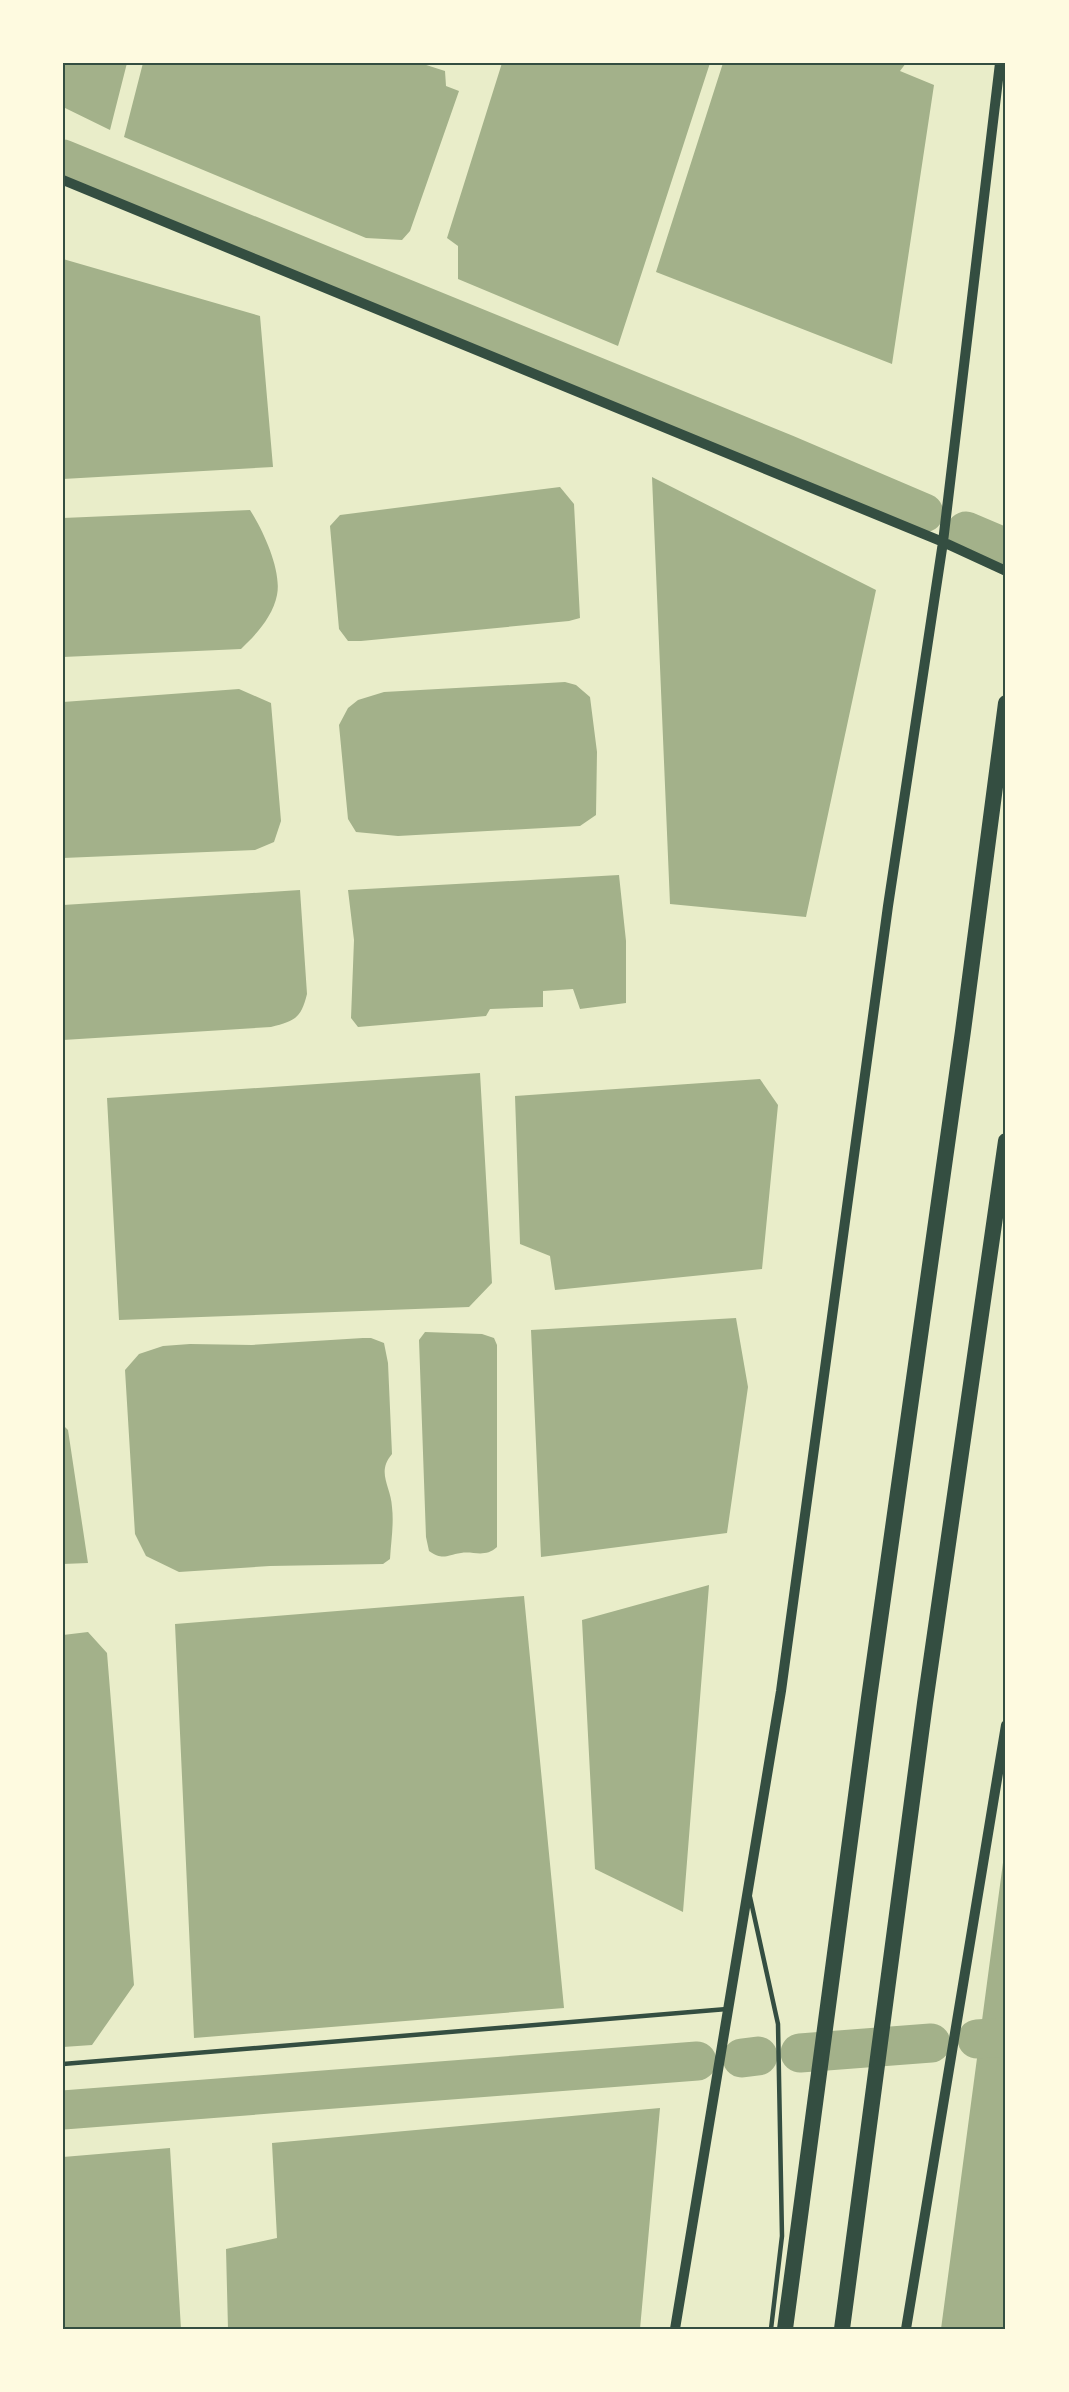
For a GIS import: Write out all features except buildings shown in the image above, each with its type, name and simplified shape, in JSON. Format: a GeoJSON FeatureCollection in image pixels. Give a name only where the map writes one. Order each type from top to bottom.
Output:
{"type":"FeatureCollection","features":[{"type":"Feature","properties":{"kind":"highway"},"geometry":{"type":"LineString","coordinates":[[785,2329],[867,1709],[965,1019],[1006,702]]}},
{"type":"Feature","properties":{"kind":"highway"},"geometry":{"type":"LineString","coordinates":[[842,2329],[923,1714],[1006,1141]]}},
{"type":"Feature","properties":{"kind":"street"},"geometry":{"type":"LineString","coordinates":[[675,2329],[781,1691],[888,906],[943,542],[1000,63]]}},
{"type":"Feature","properties":{"kind":"street"},"geometry":{"type":"LineString","coordinates":[[63,180],[943,542],[1006,571]]}},
{"type":"Feature","properties":{"kind":"street"},"geometry":{"type":"LineString","coordinates":[[906,2329],[1006,1725]]}},
{"type":"Feature","properties":{"kind":"lane"},"geometry":{"type":"LineString","coordinates":[[748,1888],[778,2024],[782,2236],[771,2329]]}},
{"type":"Feature","properties":{"kind":"lane"},"geometry":{"type":"LineString","coordinates":[[63,2064],[728,2009]]}},
{"type":"Feature","properties":{"kind":"shaded area"},"geometry":{"type":"Polygon","coordinates":[[[63,63],[127,63],[110,130],[63,107],[63,63]]]}},
{"type":"Feature","properties":{"kind":"shaded area"},"geometry":{"type":"Polygon","coordinates":[[[143,63],[420,63],[445,71],[446,86],[459,91],[410,231],[402,240],[366,238],[124,137],[143,63]]]}},
{"type":"Feature","properties":{"kind":"shaded area"},"geometry":{"type":"Polygon","coordinates":[[[502,63],[710,63],[618,346],[458,279],[458,246],[447,238],[502,63]]]}},
{"type":"Feature","properties":{"kind":"shaded area"},"geometry":{"type":"Polygon","coordinates":[[[723,63],[906,63],[900,71],[934,85],[892,364],[656,272],[723,63]]]}},
{"type":"Feature","properties":{"kind":"shaded area"},"geometry":{"type":"Polygon","coordinates":[[[63,259],[260,316],[273,467],[63,479],[63,259]]]}},
{"type":"Feature","properties":{"kind":"shaded area"},"geometry":{"type":"Polygon","coordinates":[[[652,477],[876,590],[806,917],[670,904],[652,477]]]}},
{"type":"Feature","properties":{"kind":"shaded area"},"geometry":{"type":"Polygon","coordinates":[[[560,487],[574,504],[580,618],[569,621],[361,641],[348,641],[339,629],[330,526],[340,515],[560,487]]]}},
{"type":"Feature","properties":{"kind":"shaded area"},"geometry":{"type":"Polygon","coordinates":[[[250,510],[270,551],[278,585],[275,603],[268,618],[241,649],[63,657],[63,518],[250,510]]]}},
{"type":"Feature","properties":{"kind":"shaded area"},"geometry":{"type":"Polygon","coordinates":[[[565,682],[576,685],[590,697],[597,752],[596,815],[580,826],[398,836],[356,832],[348,819],[339,725],[348,708],[358,700],[384,692],[565,682]]]}},
{"type":"Feature","properties":{"kind":"shaded area"},"geometry":{"type":"Polygon","coordinates":[[[239,689],[271,703],[281,821],[274,842],[255,850],[63,858],[63,702],[239,689]]]}},
{"type":"Feature","properties":{"kind":"shaded area"},"geometry":{"type":"Polygon","coordinates":[[[619,875],[626,941],[626,1003],[580,1009],[573,989],[543,991],[543,1007],[490,1009],[486,1016],[358,1027],[351,1018],[354,940],[348,890],[619,875]]]}},
{"type":"Feature","properties":{"kind":"shaded area"},"geometry":{"type":"Polygon","coordinates":[[[300,890],[307,994],[302,1009],[291,1021],[271,1027],[63,1040],[63,905],[300,890]]]}},
{"type":"Feature","properties":{"kind":"shaded area"},"geometry":{"type":"Polygon","coordinates":[[[480,1073],[492,1283],[469,1307],[119,1320],[107,1098],[480,1073]]]}},
{"type":"Feature","properties":{"kind":"shaded area"},"geometry":{"type":"Polygon","coordinates":[[[760,1079],[778,1105],[762,1269],[555,1290],[550,1256],[520,1244],[515,1096],[760,1079]]]}},
{"type":"Feature","properties":{"kind":"shaded area"},"geometry":{"type":"Polygon","coordinates":[[[736,1318],[748,1387],[727,1533],[541,1557],[531,1330],[736,1318]]]}},
{"type":"Feature","properties":{"kind":"shaded area"},"geometry":{"type":"Polygon","coordinates":[[[425,1332],[482,1334],[494,1338],[497,1345],[497,1547],[488,1552],[461,1553],[442,1557],[429,1551],[426,1537],[419,1340],[425,1332]]]}},
{"type":"Feature","properties":{"kind":"shaded area"},"geometry":{"type":"Polygon","coordinates":[[[371,1338],[384,1343],[388,1363],[392,1454],[387,1461],[385,1474],[393,1513],[390,1559],[383,1564],[270,1566],[179,1572],[146,1556],[135,1534],[125,1370],[139,1354],[163,1346],[190,1344],[252,1345],[371,1338]]]}},
{"type":"Feature","properties":{"kind":"shaded area"},"geometry":{"type":"Polygon","coordinates":[[[63,1425],[68,1430],[88,1563],[63,1564],[63,1425]]]}},
{"type":"Feature","properties":{"kind":"shaded area"},"geometry":{"type":"Polygon","coordinates":[[[709,1585],[683,1912],[595,1869],[582,1620],[709,1585]]]}},
{"type":"Feature","properties":{"kind":"shaded area"},"geometry":{"type":"Polygon","coordinates":[[[524,1596],[564,2008],[194,2038],[175,1624],[524,1596]]]}},
{"type":"Feature","properties":{"kind":"shaded area"},"geometry":{"type":"Polygon","coordinates":[[[88,1632],[107,1653],[134,1985],[92,2045],[63,2047],[63,1635],[88,1632]]]}},
{"type":"Feature","properties":{"kind":"shaded area"},"geometry":{"type":"Polygon","coordinates":[[[1006,1840],[1006,2329],[941,2329],[1006,1840]]]}},
{"type":"Feature","properties":{"kind":"shaded area"},"geometry":{"type":"Polygon","coordinates":[[[660,2108],[640,2329],[228,2329],[226,2249],[277,2238],[272,2143],[660,2108]]]}},
{"type":"Feature","properties":{"kind":"shaded area"},"geometry":{"type":"Polygon","coordinates":[[[170,2148],[181,2329],[63,2329],[63,2157],[170,2148]]]}},
{"type":"Feature","properties":{"kind":"waterway"},"geometry":{"type":"LineString","coordinates":[[63,159],[786,454],[924,513]]}},
{"type":"Feature","properties":{"kind":"waterway"},"geometry":{"type":"LineString","coordinates":[[966,531],[1006,548]]}},
{"type":"Feature","properties":{"kind":"waterway"},"geometry":{"type":"LineString","coordinates":[[977,2039],[1006,2037]]}},
{"type":"Feature","properties":{"kind":"waterway"},"geometry":{"type":"LineString","coordinates":[[800,2053],[931,2043]]}},
{"type":"Feature","properties":{"kind":"waterway"},"geometry":{"type":"LineString","coordinates":[[742,2058],[758,2056]]}},
{"type":"Feature","properties":{"kind":"waterway"},"geometry":{"type":"LineString","coordinates":[[63,2110],[697,2061]]}}]}
